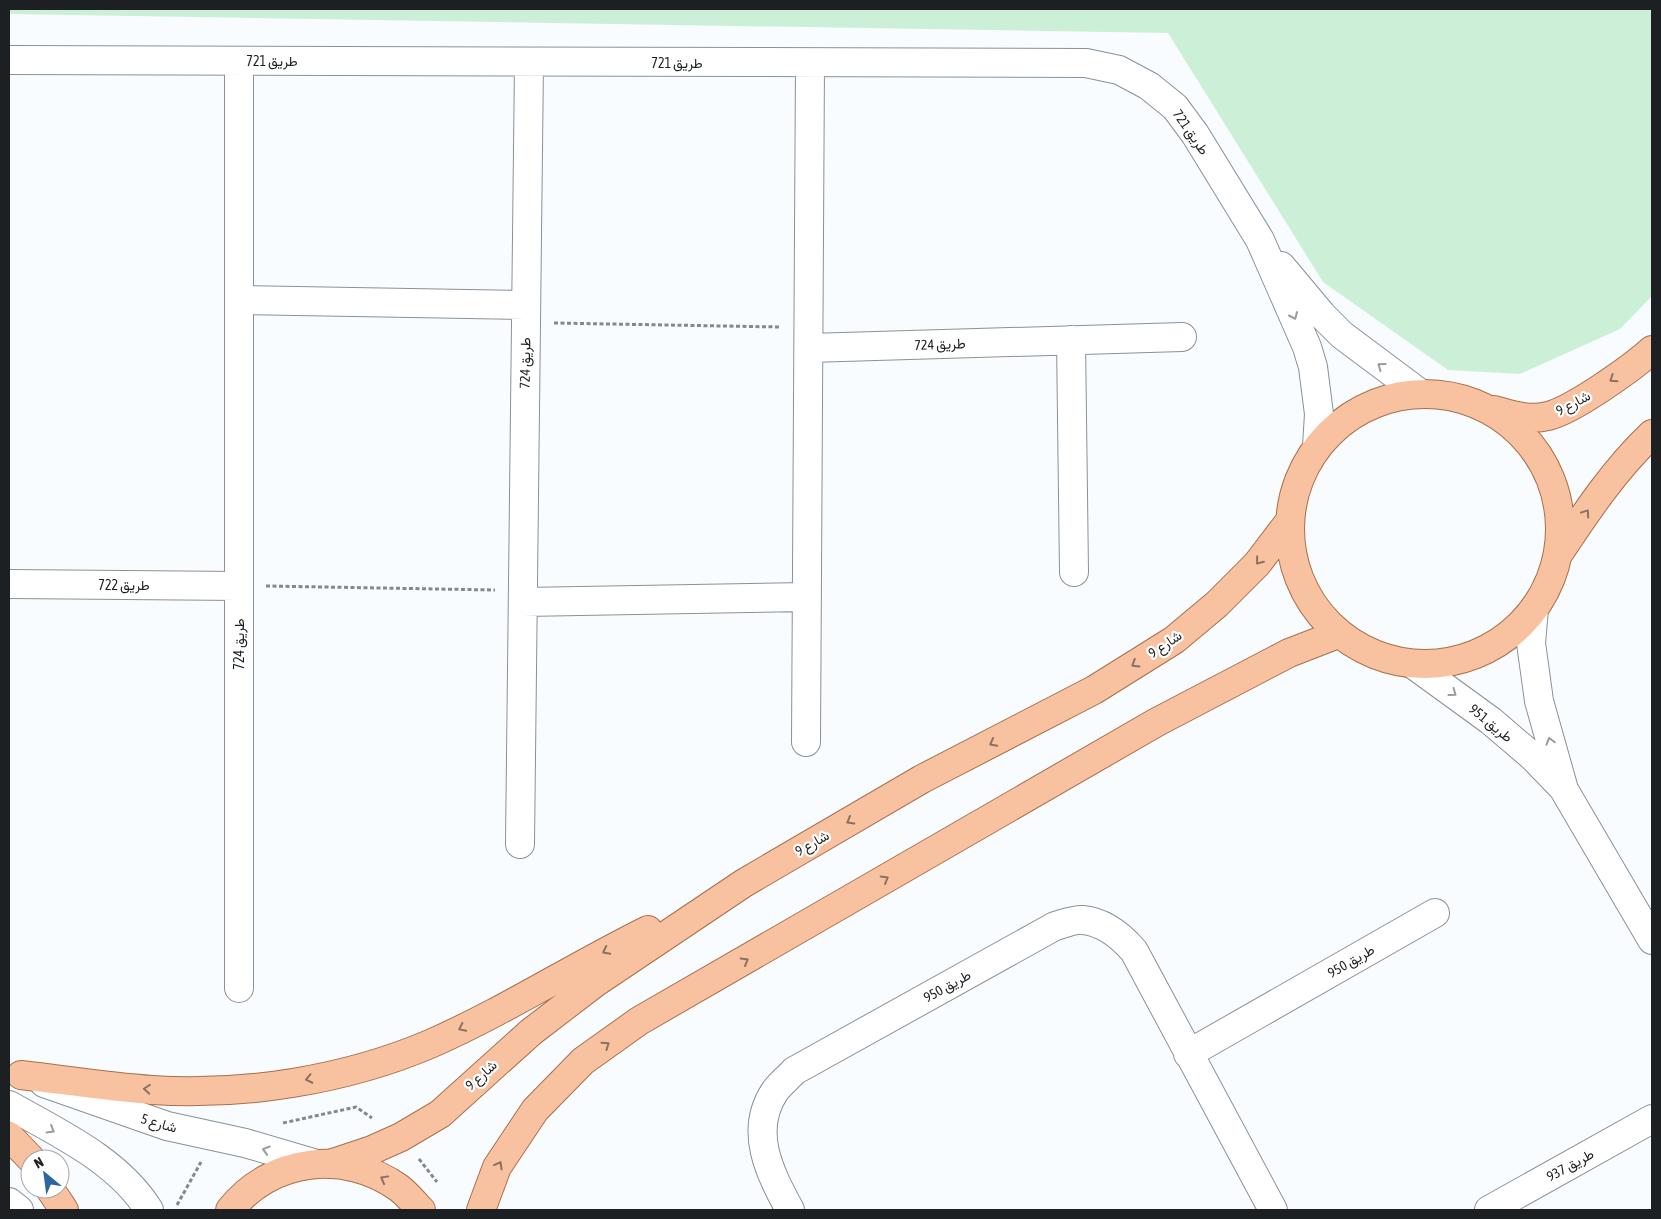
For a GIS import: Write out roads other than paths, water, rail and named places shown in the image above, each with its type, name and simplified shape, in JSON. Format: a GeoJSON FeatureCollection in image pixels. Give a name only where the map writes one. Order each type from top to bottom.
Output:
{"type":"FeatureCollection","features":[{"type":"Feature","properties":{"kind":"main road","name":"شارع 9"},"geometry":{"type":"LineString","coordinates":[[1484,407],[1523,418],[1548,416],[1584,399],[1652,350]]}},
{"type":"Feature","properties":{"kind":"main road"},"geometry":{"type":"LineString","coordinates":[[1421,394],[1453,397],[1484,407],[1513,426],[1537,452],[1553,483],[1560,518],[1558,553],[1548,586],[1534,609],[1510,634],[1481,652],[1448,663],[1414,665],[1374,655],[1338,634],[1316,612],[1300,584],[1291,554],[1289,522],[1291,502],[1297,482],[1318,446],[1339,425],[1363,408],[1392,398],[1421,394]]}},
{"type":"Feature","properties":{"kind":"main road"},"geometry":{"type":"LineString","coordinates":[[1558,553],[1595,498],[1630,455],[1652,434]]}},
{"type":"Feature","properties":{"kind":"main road","name":"شارع 9"},"geometry":{"type":"LineString","coordinates":[[230,1210],[241,1196],[274,1173],[323,1163],[401,1137],[440,1114],[531,1032],[595,983],[744,883],[922,779],[1094,690],[1174,640],[1217,604],[1257,564],[1289,522]]}},
{"type":"Feature","properties":{"kind":"main road"},"geometry":{"type":"LineString","coordinates":[[481,1210],[497,1167],[535,1110],[583,1061],[640,1022],[1156,722],[1289,653],[1338,634]]}},
{"type":"Feature","properties":{"kind":"main road"},"geometry":{"type":"LineString","coordinates":[[15,1073],[152,1090],[220,1091],[288,1084],[354,1069],[429,1044],[499,1010],[604,952],[744,883]]}},
{"type":"Feature","properties":{"kind":"main road"},"geometry":{"type":"LineString","coordinates":[[9,1136],[21,1149]]}},
{"type":"Feature","properties":{"kind":"main road"},"geometry":{"type":"LineString","coordinates":[[323,1163],[368,1171],[400,1188],[421,1210]]}},
{"type":"Feature","properties":{"kind":"main road"},"geometry":{"type":"LineString","coordinates":[[57,1199],[64,1210]]}},
{"type":"Feature","properties":{"kind":"street","name":"طريق 721"},"geometry":{"type":"LineString","coordinates":[[9,60],[1086,63],[1119,70],[1149,86],[1175,107],[1195,134],[1260,240],[1307,347],[1313,367],[1319,414],[1318,446]]}},
{"type":"Feature","properties":{"kind":"street","name":"طريق 724"},"geometry":{"type":"LineString","coordinates":[[239,61],[239,988]]}},
{"type":"Feature","properties":{"kind":"street","name":"طريق 724"},"geometry":{"type":"LineString","coordinates":[[520,844],[529,62]]}},
{"type":"Feature","properties":{"kind":"street"},"geometry":{"type":"LineString","coordinates":[[806,742],[810,63]]}},
{"type":"Feature","properties":{"kind":"street","name":"طريق 721"},"geometry":{"type":"LineString","coordinates":[[1260,240],[1322,315],[1342,335],[1421,394]]}},
{"type":"Feature","properties":{"kind":"street"},"geometry":{"type":"LineString","coordinates":[[239,300],[526,314]]}},
{"type":"Feature","properties":{"kind":"street","name":"طريق 724"},"geometry":{"type":"LineString","coordinates":[[809,338],[1071,340],[1182,337]]}},
{"type":"Feature","properties":{"kind":"street"},"geometry":{"type":"LineString","coordinates":[[1071,340],[1074,572]]}},
{"type":"Feature","properties":{"kind":"street","name":"طريق 722"},"geometry":{"type":"LineString","coordinates":[[9,584],[239,586]]}},
{"type":"Feature","properties":{"kind":"street"},"geometry":{"type":"LineString","coordinates":[[523,596],[807,597]]}},
{"type":"Feature","properties":{"kind":"street","name":"طريق 951"},"geometry":{"type":"LineString","coordinates":[[1534,609],[1531,643],[1539,701],[1563,788]]}},
{"type":"Feature","properties":{"kind":"street","name":"طريق 951"},"geometry":{"type":"LineString","coordinates":[[1414,665],[1491,721],[1532,756],[1563,788],[1650,929]]}},
{"type":"Feature","properties":{"kind":"street","name":"طريق 950"},"geometry":{"type":"LineString","coordinates":[[1188,1054],[1435,913]]}},
{"type":"Feature","properties":{"kind":"street","name":"طريق 950"},"geometry":{"type":"LineString","coordinates":[[790,1210],[769,1170],[763,1146],[766,1108],[776,1090],[794,1071],[1055,926],[1082,919],[1098,924],[1119,935],[1134,951],[1273,1210]]}},
{"type":"Feature","properties":{"kind":"street","name":"شارع 5"},"geometry":{"type":"LineString","coordinates":[[15,1073],[167,1126],[323,1163]]}},
{"type":"Feature","properties":{"kind":"street"},"geometry":{"type":"LineString","coordinates":[[9,1105],[91,1153],[120,1176],[148,1210]]}},
{"type":"Feature","properties":{"kind":"street","name":"طريق 937"},"geometry":{"type":"LineString","coordinates":[[1489,1210],[1652,1119]]}},
{"type":"Feature","properties":{"kind":"street"},"geometry":{"type":"LineString","coordinates":[[9,1202],[19,1210]]}}]}
